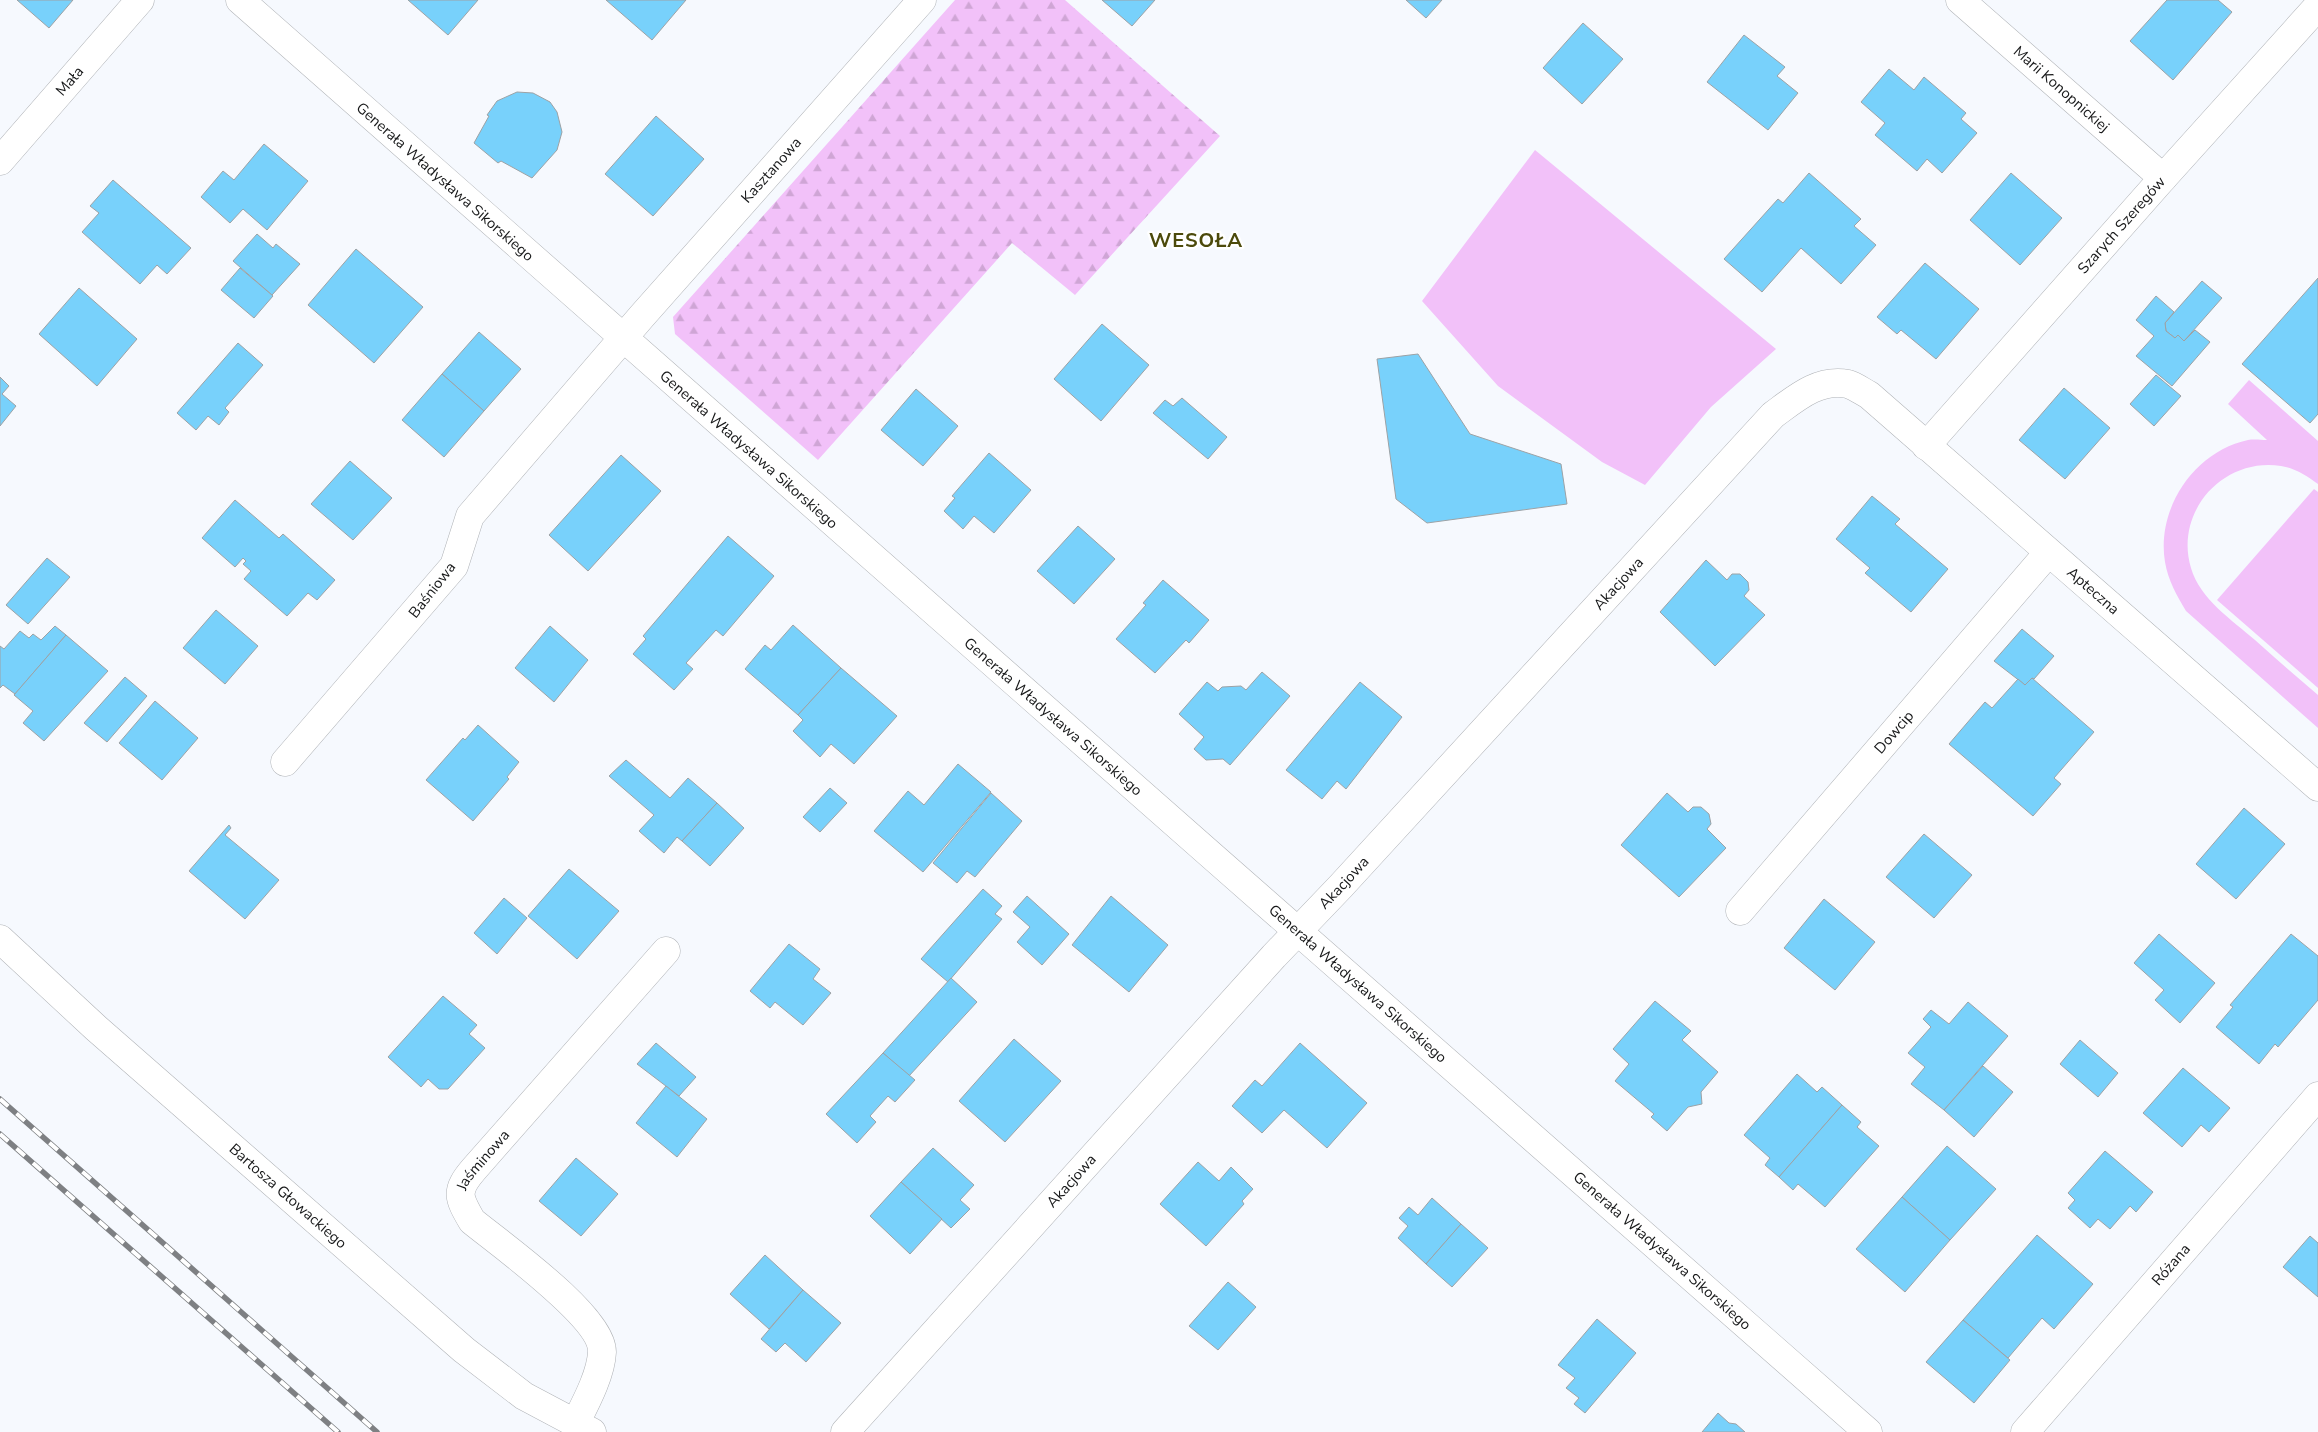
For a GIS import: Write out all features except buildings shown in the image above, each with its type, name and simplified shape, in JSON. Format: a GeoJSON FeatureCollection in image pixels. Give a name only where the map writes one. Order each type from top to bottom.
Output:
{"type":"FeatureCollection","features":[{"type":"Feature","properties":{"kind":"street","name":"Mała"},"geometry":{"type":"LineString","coordinates":[[0,161],[140,0]]}},
{"type":"Feature","properties":{"kind":"street","name":"Generała Władysława Sikorskiego"},"geometry":{"type":"LineString","coordinates":[[240,0],[621,339],[1299,931],[1868,1432]]}},
{"type":"Feature","properties":{"kind":"street","name":"Kasztanowa"},"geometry":{"type":"LineString","coordinates":[[621,339],[922,0]]}},
{"type":"Feature","properties":{"kind":"street","name":"Marii Konopnickiej"},"geometry":{"type":"LineString","coordinates":[[1960,0],[2163,178]]}},
{"type":"Feature","properties":{"kind":"street","name":"Szarych Szeregów"},"geometry":{"type":"LineString","coordinates":[[1926,446],[2318,6]]}},
{"type":"Feature","properties":{"kind":"street","name":"Baśniowa"},"geometry":{"type":"LineString","coordinates":[[285,762],[454,566],[470,516],[621,339]]}},
{"type":"Feature","properties":{"kind":"street","name":"Akacjowa"},"geometry":{"type":"LineString","coordinates":[[845,1432],[1299,931],[1772,415],[1810,389],[1826,384],[1848,384],[1869,395]]}},
{"type":"Feature","properties":{"kind":"street","name":"Apteczna"},"geometry":{"type":"LineString","coordinates":[[1869,395],[2048,553],[2318,786]]}},
{"type":"Feature","properties":{"kind":"street","name":"Dowcip"},"geometry":{"type":"LineString","coordinates":[[1740,911],[2048,553]]}},
{"type":"Feature","properties":{"kind":"street","name":"Bartosza Głowackiego"},"geometry":{"type":"LineString","coordinates":[[0,939],[90,1022],[464,1350],[524,1396],[584,1428]]}},
{"type":"Feature","properties":{"kind":"street","name":"Jaśminowa"},"geometry":{"type":"LineString","coordinates":[[584,1428],[602,1352],[598,1337],[577,1308],[472,1221],[462,1204],[459,1191],[464,1180],[666,951]]}},
{"type":"Feature","properties":{"kind":"street","name":"Różana"},"geometry":{"type":"LineString","coordinates":[[2025,1432],[2318,1096]]}},
{"type":"Feature","properties":{"kind":"green space"},"geometry":{"type":"Polygon","coordinates":[[[955,0],[1065,0],[1220,136],[1075,295],[1012,243],[818,460],[675,334],[673,317],[955,0]]]}},
{"type":"Feature","properties":{"kind":"green space"},"geometry":{"type":"Polygon","coordinates":[[[1535,150],[1776,349],[1711,407],[1645,485],[1602,462],[1498,386],[1422,301],[1535,150]]]}},
{"type":"Feature","properties":{"kind":"green space"},"geometry":{"type":"Polygon","coordinates":[[[2249,380],[2318,441],[2318,484],[2296,470],[2281,466],[2260,466],[2240,470],[2223,480],[2208,493],[2197,509],[2190,527],[2188,547],[2191,568],[2202,590],[2218,608],[2318,695],[2318,728],[2186,611],[2176,594],[2166,569],[2164,542],[2167,522],[2173,503],[2183,485],[2196,469],[2211,456],[2229,446],[2248,440],[2267,440],[2228,404],[2249,380]]]}},
{"type":"Feature","properties":{"kind":"green space"},"geometry":{"type":"Polygon","coordinates":[[[2314,489],[2318,492],[2318,688],[2217,600],[2314,489]]]}},
{"type":"Feature","properties":{"kind":"railway"},"geometry":{"type":"LineString","coordinates":[[0,1099],[377,1432]]}},
{"type":"Feature","properties":{"kind":"railway"},"geometry":{"type":"LineString","coordinates":[[0,1134],[338,1432]]}},
{"type":"Feature","properties":{"kind":"district","name":"WESOŁA"},"geometry":{"type":"Point","coordinates":[1196,240]}}]}
